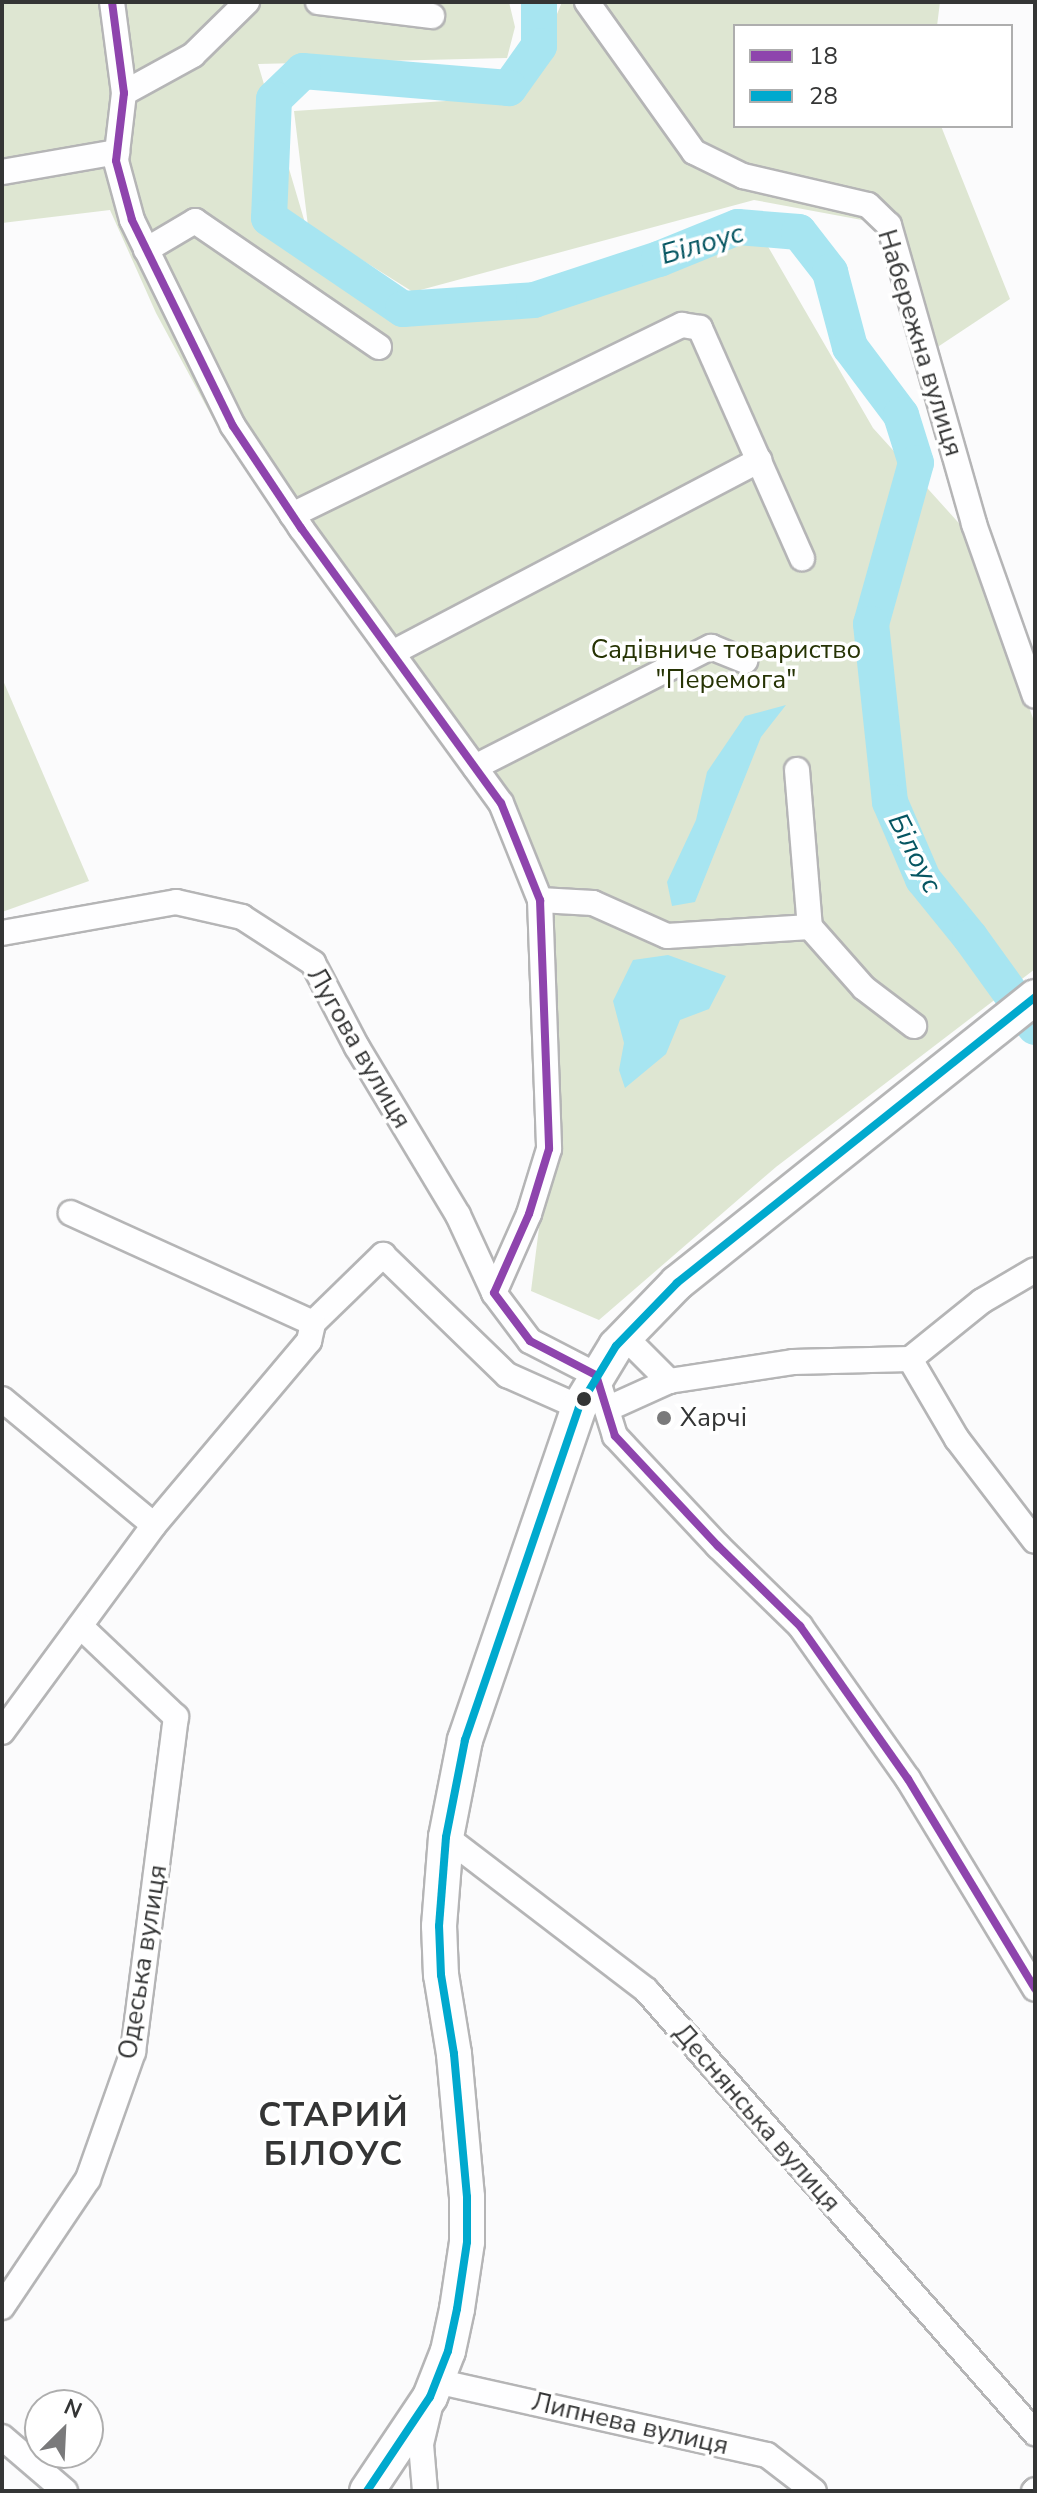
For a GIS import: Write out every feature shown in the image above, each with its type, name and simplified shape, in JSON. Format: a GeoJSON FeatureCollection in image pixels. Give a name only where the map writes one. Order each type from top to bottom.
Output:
{"type":"FeatureCollection","features":[{"type":"Feature","properties":{"kind":"main road"},"geometry":{"type":"LineString","coordinates":[[367,2491],[406,2437],[436,2381],[457,2309],[467,2242],[464,2148],[441,1975],[439,1926],[446,1837],[465,1740],[593,1408],[596,1375],[624,1336],[677,1283],[974,1049],[1035,997]]}},
{"type":"Feature","properties":{"kind":"street"},"geometry":{"type":"LineString","coordinates":[[112,2],[124,93],[116,161],[132,220],[146,250],[233,426],[292,515],[501,803],[540,900],[549,1149],[529,1214],[494,1293]]}},
{"type":"Feature","properties":{"kind":"street"},"geometry":{"type":"LineString","coordinates":[[124,93],[193,55],[247,2]]}},
{"type":"Feature","properties":{"kind":"street"},"geometry":{"type":"LineString","coordinates":[[318,2],[432,16]]}},
{"type":"Feature","properties":{"kind":"street","name":"Набережна вулиця"},"geometry":{"type":"LineString","coordinates":[[587,2],[694,152],[743,176],[868,205],[889,225],[974,524],[1035,696]]}},
{"type":"Feature","properties":{"kind":"street"},"geometry":{"type":"LineString","coordinates":[[2,172],[117,152]]}},
{"type":"Feature","properties":{"kind":"street"},"geometry":{"type":"LineString","coordinates":[[146,250],[195,221],[379,347]]}},
{"type":"Feature","properties":{"kind":"street"},"geometry":{"type":"LineString","coordinates":[[292,515],[682,325],[700,328],[802,558]]}},
{"type":"Feature","properties":{"kind":"street"},"geometry":{"type":"LineString","coordinates":[[392,653],[759,460]]}},
{"type":"Feature","properties":{"kind":"street"},"geometry":{"type":"LineString","coordinates":[[475,767],[711,647],[745,661]]}},
{"type":"Feature","properties":{"kind":"street"},"geometry":{"type":"LineString","coordinates":[[797,770],[810,927],[864,988],[914,1026]]}},
{"type":"Feature","properties":{"kind":"street"},"geometry":{"type":"LineString","coordinates":[[540,900],[593,903],[667,936],[810,927]]}},
{"type":"Feature","properties":{"kind":"street","name":"Лугова вулиця"},"geometry":{"type":"LineString","coordinates":[[2,933],[176,902],[242,917],[313,963],[357,1047],[458,1215],[494,1293],[530,1341],[596,1375]]}},
{"type":"Feature","properties":{"kind":"street"},"geometry":{"type":"LineString","coordinates":[[71,1213],[313,1323]]}},
{"type":"Feature","properties":{"kind":"street"},"geometry":{"type":"LineString","coordinates":[[2,1732],[154,1525],[309,1341],[313,1323],[383,1255],[507,1375],[593,1408],[615,1436],[718,1546],[800,1626],[908,1779],[1035,1989]]}},
{"type":"Feature","properties":{"kind":"street"},"geometry":{"type":"LineString","coordinates":[[593,1408],[669,1381],[793,1362],[910,1359],[982,1301],[1035,1270]]}},
{"type":"Feature","properties":{"kind":"street"},"geometry":{"type":"LineString","coordinates":[[624,1336],[669,1381]]}},
{"type":"Feature","properties":{"kind":"street"},"geometry":{"type":"LineString","coordinates":[[910,1359],[957,1439],[1035,1541]]}},
{"type":"Feature","properties":{"kind":"street"},"geometry":{"type":"LineString","coordinates":[[2,1399],[154,1525]]}},
{"type":"Feature","properties":{"kind":"street","name":"Одеська вулиця"},"geometry":{"type":"LineString","coordinates":[[2,2307],[88,2179],[133,2052],[176,1717],[80,1626]]}},
{"type":"Feature","properties":{"kind":"street","name":"Деснянська вулиця"},"geometry":{"type":"LineString","coordinates":[[446,1837],[646,1990],[1035,2433]]}},
{"type":"Feature","properties":{"kind":"street"},"geometry":{"type":"LineString","coordinates":[[425,2491],[421,2444],[436,2381]]}},
{"type":"Feature","properties":{"kind":"street","name":"Липнева вулиця"},"geometry":{"type":"LineString","coordinates":[[436,2381],[767,2455],[814,2491]]}},
{"type":"Feature","properties":{"kind":"street"},"geometry":{"type":"LineString","coordinates":[[2,2437],[65,2491]]}},
{"type":"Feature","properties":{"kind":"green space","name":"Садівниче товариство \"Перемога\""},"geometry":{"type":"Polygon","coordinates":[[[2,2],[509,2],[515,27],[507,58],[258,64],[316,260],[385,306],[444,321],[626,274],[759,231],[873,428],[966,531],[1035,724],[1035,969],[776,1167],[599,1320],[531,1291],[549,1149],[529,849],[218,428],[156,313],[110,210],[2,223],[2,2]]]}},
{"type":"Feature","properties":{"kind":"green space"},"geometry":{"type":"Polygon","coordinates":[[[562,2],[940,2],[937,24],[733,24],[733,128],[942,128],[1010,299],[927,354],[889,225],[754,200],[413,292],[308,226],[294,111],[523,96],[562,2]]]}},
{"type":"Feature","properties":{"kind":"green space"},"geometry":{"type":"Polygon","coordinates":[[[2,678],[89,881],[2,912],[2,678]]]}},
{"type":"Feature","properties":{"kind":"water"},"geometry":{"type":"Polygon","coordinates":[[[786,705],[761,737],[695,902],[672,906],[667,882],[696,820],[707,772],[745,716],[786,705]]]}},
{"type":"Feature","properties":{"kind":"water"},"geometry":{"type":"Polygon","coordinates":[[[668,955],[726,976],[709,1009],[680,1020],[666,1054],[625,1088],[619,1070],[624,1043],[613,1001],[633,960],[668,955]]]}},
{"type":"Feature","properties":{"kind":"waterway","name":"Білоус"},"geometry":{"type":"LineString","coordinates":[[539,2],[539,46],[509,88],[303,71],[274,99],[269,218],[403,309],[534,300],[659,259],[738,227],[799,232],[830,272],[850,347],[901,415],[916,463],[871,624],[890,802],[923,879],[970,937],[1035,1027]]}},
{"type":"Feature","properties":{"kind":"transit line","name":"18"},"geometry":{"type":"LineString","coordinates":[[112,2],[124,93],[116,161],[132,220],[233,426],[301,528],[501,803],[540,900],[549,1149],[529,1214],[494,1293],[530,1341],[596,1375],[615,1436],[718,1546],[800,1626],[908,1779],[1035,1989]]}},
{"type":"Feature","properties":{"kind":"transit line","name":"28"},"geometry":{"type":"LineString","coordinates":[[367,2491],[430,2397],[448,2351],[457,2309],[467,2242],[467,2197],[454,2054],[441,1975],[439,1926],[446,1837],[465,1740],[579,1407],[616,1346],[677,1283],[1035,997]]}},
{"type":"Feature","properties":{"kind":"place","name":"Харчі"},"geometry":{"type":"Point","coordinates":[664,1418]}},
{"type":"Feature","properties":{"kind":"district","name":"СТАРИЙ БІЛОУС"},"geometry":{"type":"Point","coordinates":[334,2134]}}]}
